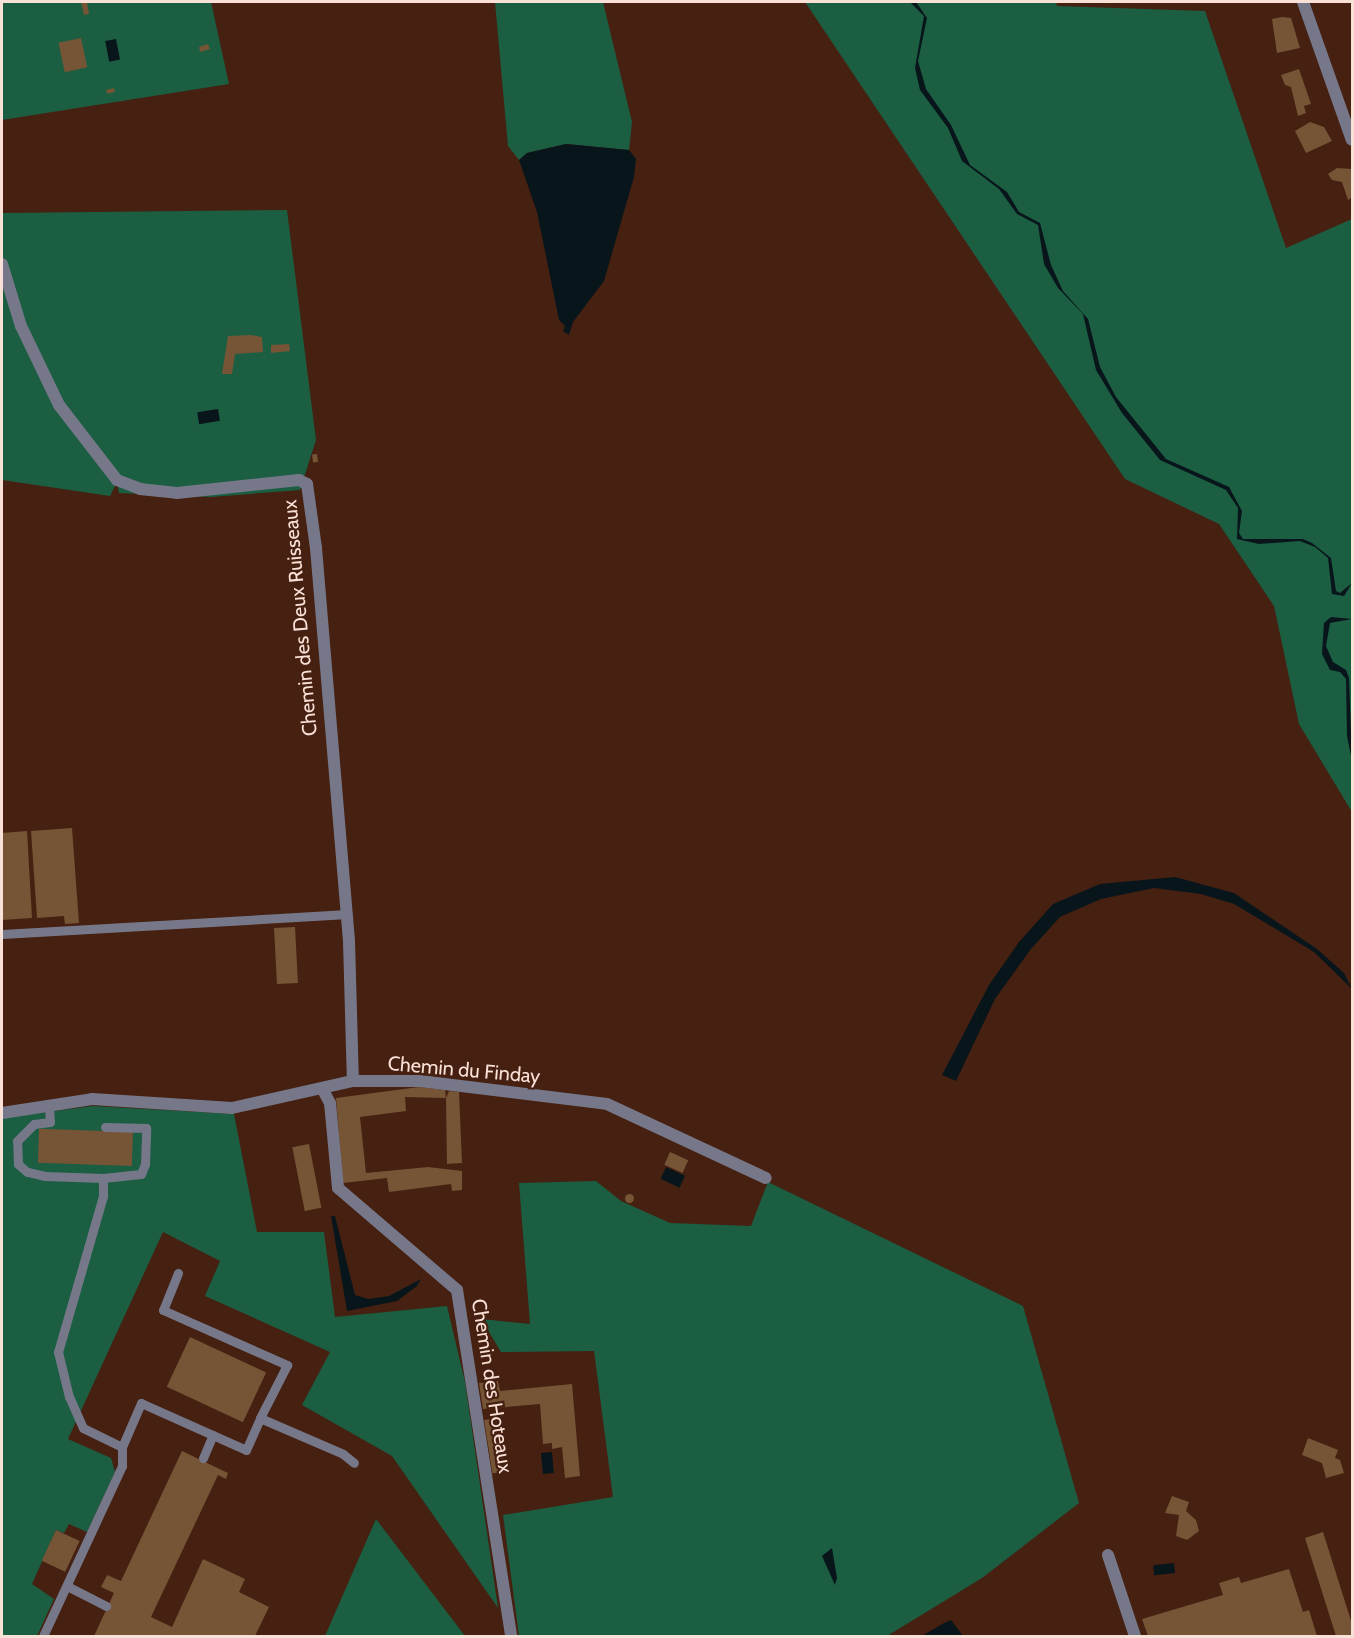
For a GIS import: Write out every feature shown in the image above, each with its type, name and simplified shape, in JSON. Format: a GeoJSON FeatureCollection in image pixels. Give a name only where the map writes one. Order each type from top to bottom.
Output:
{"type":"FeatureCollection","features":[{"type":"Feature","properties":{"kind":"street"},"geometry":{"type":"LineString","coordinates":[[1304,2],[1353,140]]}},
{"type":"Feature","properties":{"kind":"street","name":"Chemin des Deux Ruisseaux"},"geometry":{"type":"LineString","coordinates":[[2,264],[21,326],[59,405],[117,480],[140,489],[177,493],[298,480],[307,484],[316,548],[347,914],[353,1081]]}},
{"type":"Feature","properties":{"kind":"street","name":"Chemin du Finday"},"geometry":{"type":"LineString","coordinates":[[2,1113],[92,1099],[232,1108],[323,1090],[353,1081],[420,1081],[607,1104],[766,1178]]}},
{"type":"Feature","properties":{"kind":"street","name":"Chemin des Hoteaux"},"geometry":{"type":"LineString","coordinates":[[323,1090],[330,1103],[339,1188],[457,1290],[511,1636]]}},
{"type":"Feature","properties":{"kind":"street"},"geometry":{"type":"LineString","coordinates":[[1108,1555],[1135,1636]]}},
{"type":"Feature","properties":{"kind":"lane"},"geometry":{"type":"LineString","coordinates":[[2,934],[347,914]]}},
{"type":"Feature","properties":{"kind":"lane"},"geometry":{"type":"LineString","coordinates":[[49,1106],[50,1122],[34,1124],[17,1141],[18,1164],[27,1172],[45,1176],[103,1178],[141,1174],[145,1164],[146,1128],[105,1126]]}},
{"type":"Feature","properties":{"kind":"lane"},"geometry":{"type":"LineString","coordinates":[[103,1178],[103,1196],[58,1352],[69,1397],[83,1428],[122,1447]]}},
{"type":"Feature","properties":{"kind":"lane"},"geometry":{"type":"LineString","coordinates":[[43,1636],[114,1490],[122,1466],[122,1447],[141,1403],[246,1450],[287,1365],[163,1310],[178,1273]]}},
{"type":"Feature","properties":{"kind":"lane"},"geometry":{"type":"LineString","coordinates":[[260,1418],[343,1454],[354,1463]]}},
{"type":"Feature","properties":{"kind":"lane"},"geometry":{"type":"LineString","coordinates":[[203,1458],[213,1435]]}},
{"type":"Feature","properties":{"kind":"lane"},"geometry":{"type":"LineString","coordinates":[[67,1586],[106,1606]]}},
{"type":"Feature","properties":{"kind":"green space"},"geometry":{"type":"Polygon","coordinates":[[[2,2],[211,2],[229,84],[2,120],[2,2]]]}},
{"type":"Feature","properties":{"kind":"green space"},"geometry":{"type":"Polygon","coordinates":[[[495,2],[603,2],[632,122],[629,150],[566,144],[527,153],[519,160],[508,146],[495,2]]]}},
{"type":"Feature","properties":{"kind":"green space"},"geometry":{"type":"Polygon","coordinates":[[[805,2],[1056,2],[1057,6],[1205,11],[1286,248],[1352,219],[1352,812],[1299,724],[1274,606],[1219,524],[1125,479],[805,2]]]}},
{"type":"Feature","properties":{"kind":"green space"},"geometry":{"type":"Polygon","coordinates":[[[287,210],[316,440],[300,490],[211,497],[119,493],[117,482],[110,496],[2,480],[2,213],[287,210]]]}},
{"type":"Feature","properties":{"kind":"green space"},"geometry":{"type":"Polygon","coordinates":[[[93,1106],[234,1114],[257,1232],[324,1232],[335,1317],[447,1306],[465,1382],[498,1608],[392,1456],[302,1405],[330,1352],[205,1296],[220,1261],[163,1232],[68,1439],[111,1458],[115,1472],[87,1532],[69,1524],[64,1533],[56,1530],[32,1584],[54,1599],[37,1636],[2,1636],[2,1118],[93,1106]]]}},
{"type":"Feature","properties":{"kind":"green space"},"geometry":{"type":"Polygon","coordinates":[[[596,1181],[621,1201],[670,1223],[751,1226],[768,1182],[1023,1306],[1079,1503],[982,1578],[887,1636],[519,1636],[503,1515],[613,1497],[594,1351],[501,1352],[481,1319],[530,1324],[519,1183],[596,1181]]]}},
{"type":"Feature","properties":{"kind":"green space"},"geometry":{"type":"Polygon","coordinates":[[[376,1519],[465,1636],[325,1636],[376,1519]]]}},
{"type":"Feature","properties":{"kind":"shaded area"},"geometry":{"type":"Polygon","coordinates":[[[910,2],[916,2],[927,18],[918,61],[926,89],[951,125],[970,165],[1007,192],[1019,212],[1040,223],[1051,265],[1063,291],[1088,319],[1100,367],[1116,397],[1166,459],[1229,487],[1242,511],[1239,533],[1243,539],[1303,539],[1312,543],[1331,558],[1336,591],[1340,593],[1352,583],[1344,596],[1332,594],[1328,558],[1315,547],[1300,541],[1259,544],[1237,539],[1238,508],[1226,490],[1160,460],[1122,413],[1096,370],[1083,314],[1058,288],[1044,264],[1038,225],[1017,214],[999,189],[962,161],[948,128],[920,90],[915,68],[924,16],[910,2]]]}},
{"type":"Feature","properties":{"kind":"shaded area"},"geometry":{"type":"Polygon","coordinates":[[[116,39],[120,60],[109,62],[105,41],[116,39]]]}},
{"type":"Feature","properties":{"kind":"shaded area"},"geometry":{"type":"Polygon","coordinates":[[[566,144],[629,150],[636,159],[634,177],[604,281],[573,322],[569,335],[563,331],[565,326],[559,320],[537,212],[519,160],[527,153],[566,144]]]}},
{"type":"Feature","properties":{"kind":"shaded area"},"geometry":{"type":"Polygon","coordinates":[[[218,409],[220,421],[199,424],[197,412],[218,409]]]}},
{"type":"Feature","properties":{"kind":"shaded area"},"geometry":{"type":"Polygon","coordinates":[[[1331,617],[1352,619],[1330,623],[1326,646],[1333,662],[1346,670],[1349,678],[1352,761],[1347,736],[1346,679],[1340,672],[1330,670],[1322,654],[1324,623],[1331,617]]]}},
{"type":"Feature","properties":{"kind":"shaded area"},"geometry":{"type":"Polygon","coordinates":[[[1175,877],[1234,893],[1317,949],[1344,973],[1352,989],[1314,952],[1234,904],[1201,894],[1154,888],[1101,899],[1060,917],[1031,949],[995,999],[956,1081],[942,1075],[989,985],[1019,942],[1053,904],[1100,884],[1175,877]]]}},
{"type":"Feature","properties":{"kind":"shaded area"},"geometry":{"type":"Polygon","coordinates":[[[666,1167],[685,1176],[680,1188],[661,1179],[666,1167]]]}},
{"type":"Feature","properties":{"kind":"shaded area"},"geometry":{"type":"Polygon","coordinates":[[[331,1216],[335,1216],[355,1295],[368,1299],[389,1296],[421,1279],[417,1286],[397,1301],[347,1311],[331,1216]]]}},
{"type":"Feature","properties":{"kind":"shaded area"},"geometry":{"type":"Polygon","coordinates":[[[552,1452],[554,1473],[543,1474],[541,1453],[552,1452]]]}},
{"type":"Feature","properties":{"kind":"shaded area"},"geometry":{"type":"Polygon","coordinates":[[[832,1548],[837,1578],[835,1585],[822,1556],[832,1548]]]}},
{"type":"Feature","properties":{"kind":"shaded area"},"geometry":{"type":"Polygon","coordinates":[[[1174,1563],[1175,1573],[1154,1575],[1153,1565],[1174,1563]]]}},
{"type":"Feature","properties":{"kind":"shaded area"},"geometry":{"type":"Polygon","coordinates":[[[951,1620],[963,1636],[922,1636],[944,1623],[951,1620]]]}},
{"type":"Feature","properties":{"kind":"building"},"geometry":{"type":"Polygon","coordinates":[[[81,2],[87,2],[89,14],[84,15],[81,2]]]}},
{"type":"Feature","properties":{"kind":"building"},"geometry":{"type":"Polygon","coordinates":[[[1291,18],[1300,48],[1277,53],[1272,19],[1291,18]]]}},
{"type":"Feature","properties":{"kind":"building"},"geometry":{"type":"Polygon","coordinates":[[[81,38],[87,67],[65,72],[59,43],[81,38]]]}},
{"type":"Feature","properties":{"kind":"building"},"geometry":{"type":"Polygon","coordinates":[[[208,44],[210,49],[200,52],[199,47],[208,44]]]}},
{"type":"Feature","properties":{"kind":"building"},"geometry":{"type":"Polygon","coordinates":[[[1299,69],[1311,104],[1304,106],[1306,113],[1298,116],[1291,87],[1285,85],[1281,75],[1299,69]]]}},
{"type":"Feature","properties":{"kind":"building"},"geometry":{"type":"Polygon","coordinates":[[[114,88],[115,92],[107,94],[106,90],[114,88]]]}},
{"type":"Feature","properties":{"kind":"building"},"geometry":{"type":"Polygon","coordinates":[[[1310,122],[1324,127],[1332,141],[1306,153],[1295,131],[1310,122]]]}},
{"type":"Feature","properties":{"kind":"building"},"geometry":{"type":"Polygon","coordinates":[[[1337,168],[1352,169],[1352,197],[1348,200],[1342,182],[1332,180],[1328,174],[1337,168]]]}},
{"type":"Feature","properties":{"kind":"building"},"geometry":{"type":"Polygon","coordinates":[[[228,336],[262,337],[263,352],[235,354],[232,374],[222,374],[228,336]]]}},
{"type":"Feature","properties":{"kind":"building"},"geometry":{"type":"Polygon","coordinates":[[[289,344],[290,351],[271,353],[271,345],[289,344]]]}},
{"type":"Feature","properties":{"kind":"building"},"geometry":{"type":"Polygon","coordinates":[[[317,454],[318,462],[313,463],[312,455],[317,454]]]}},
{"type":"Feature","properties":{"kind":"building"},"geometry":{"type":"Polygon","coordinates":[[[72,828],[79,923],[65,924],[64,916],[37,918],[31,831],[72,828]]]}},
{"type":"Feature","properties":{"kind":"building"},"geometry":{"type":"Polygon","coordinates":[[[27,831],[32,918],[2,920],[2,833],[27,831]]]}},
{"type":"Feature","properties":{"kind":"building"},"geometry":{"type":"Polygon","coordinates":[[[295,927],[298,983],[277,984],[274,928],[295,927]]]}},
{"type":"Feature","properties":{"kind":"building"},"geometry":{"type":"Polygon","coordinates":[[[419,1087],[445,1090],[446,1098],[405,1097],[406,1111],[360,1117],[366,1173],[428,1167],[462,1171],[462,1190],[452,1191],[451,1184],[389,1192],[387,1178],[343,1183],[336,1098],[419,1087]]]}},
{"type":"Feature","properties":{"kind":"building"},"geometry":{"type":"Polygon","coordinates":[[[449,1091],[459,1092],[462,1163],[447,1164],[446,1098],[449,1091]]]}},
{"type":"Feature","properties":{"kind":"building"},"geometry":{"type":"Polygon","coordinates":[[[39,1129],[133,1132],[132,1166],[38,1163],[39,1129]]]}},
{"type":"Feature","properties":{"kind":"building"},"geometry":{"type":"Polygon","coordinates":[[[309,1144],[321,1208],[305,1211],[292,1147],[309,1144]]]}},
{"type":"Feature","properties":{"kind":"building"},"geometry":{"type":"Polygon","coordinates":[[[670,1152],[688,1160],[683,1173],[664,1165],[670,1152]]]}},
{"type":"Feature","properties":{"kind":"building"},"geometry":{"type":"Polygon","coordinates":[[[629,1194],[633,1198],[629,1202],[625,1198],[629,1194]]]}},
{"type":"Feature","properties":{"kind":"building"},"geometry":{"type":"Polygon","coordinates":[[[190,1337],[266,1372],[243,1422],[167,1387],[190,1337]]]}},
{"type":"Feature","properties":{"kind":"building"},"geometry":{"type":"Polygon","coordinates":[[[498,1381],[500,1391],[572,1384],[580,1476],[565,1478],[562,1447],[552,1449],[552,1443],[543,1444],[540,1404],[483,1409],[479,1383],[498,1381]]]}},
{"type":"Feature","properties":{"kind":"building"},"geometry":{"type":"Polygon","coordinates":[[[491,1419],[499,1472],[493,1473],[484,1420],[491,1419]]]}},
{"type":"Feature","properties":{"kind":"building"},"geometry":{"type":"Polygon","coordinates":[[[1308,1438],[1338,1450],[1335,1458],[1340,1460],[1344,1473],[1326,1478],[1322,1463],[1302,1455],[1308,1438]]]}},
{"type":"Feature","properties":{"kind":"building"},"geometry":{"type":"Polygon","coordinates":[[[182,1451],[228,1473],[226,1479],[218,1475],[151,1617],[172,1627],[203,1559],[245,1579],[239,1592],[269,1607],[255,1636],[94,1636],[114,1593],[101,1587],[107,1575],[121,1581],[182,1451]]]}},
{"type":"Feature","properties":{"kind":"building"},"geometry":{"type":"Polygon","coordinates":[[[1172,1496],[1189,1502],[1186,1511],[1196,1520],[1199,1531],[1187,1540],[1176,1536],[1179,1515],[1165,1513],[1172,1496]]]}},
{"type":"Feature","properties":{"kind":"building"},"geometry":{"type":"Polygon","coordinates":[[[56,1530],[80,1541],[65,1572],[42,1561],[56,1530]]]}},
{"type":"Feature","properties":{"kind":"building"},"geometry":{"type":"Polygon","coordinates":[[[1323,1532],[1352,1624],[1352,1636],[1336,1636],[1305,1538],[1323,1532]]]}},
{"type":"Feature","properties":{"kind":"building"},"geometry":{"type":"Polygon","coordinates":[[[1289,1569],[1303,1612],[1309,1610],[1317,1636],[1148,1636],[1142,1619],[1223,1595],[1219,1583],[1239,1577],[1241,1583],[1289,1569]]]}}]}
